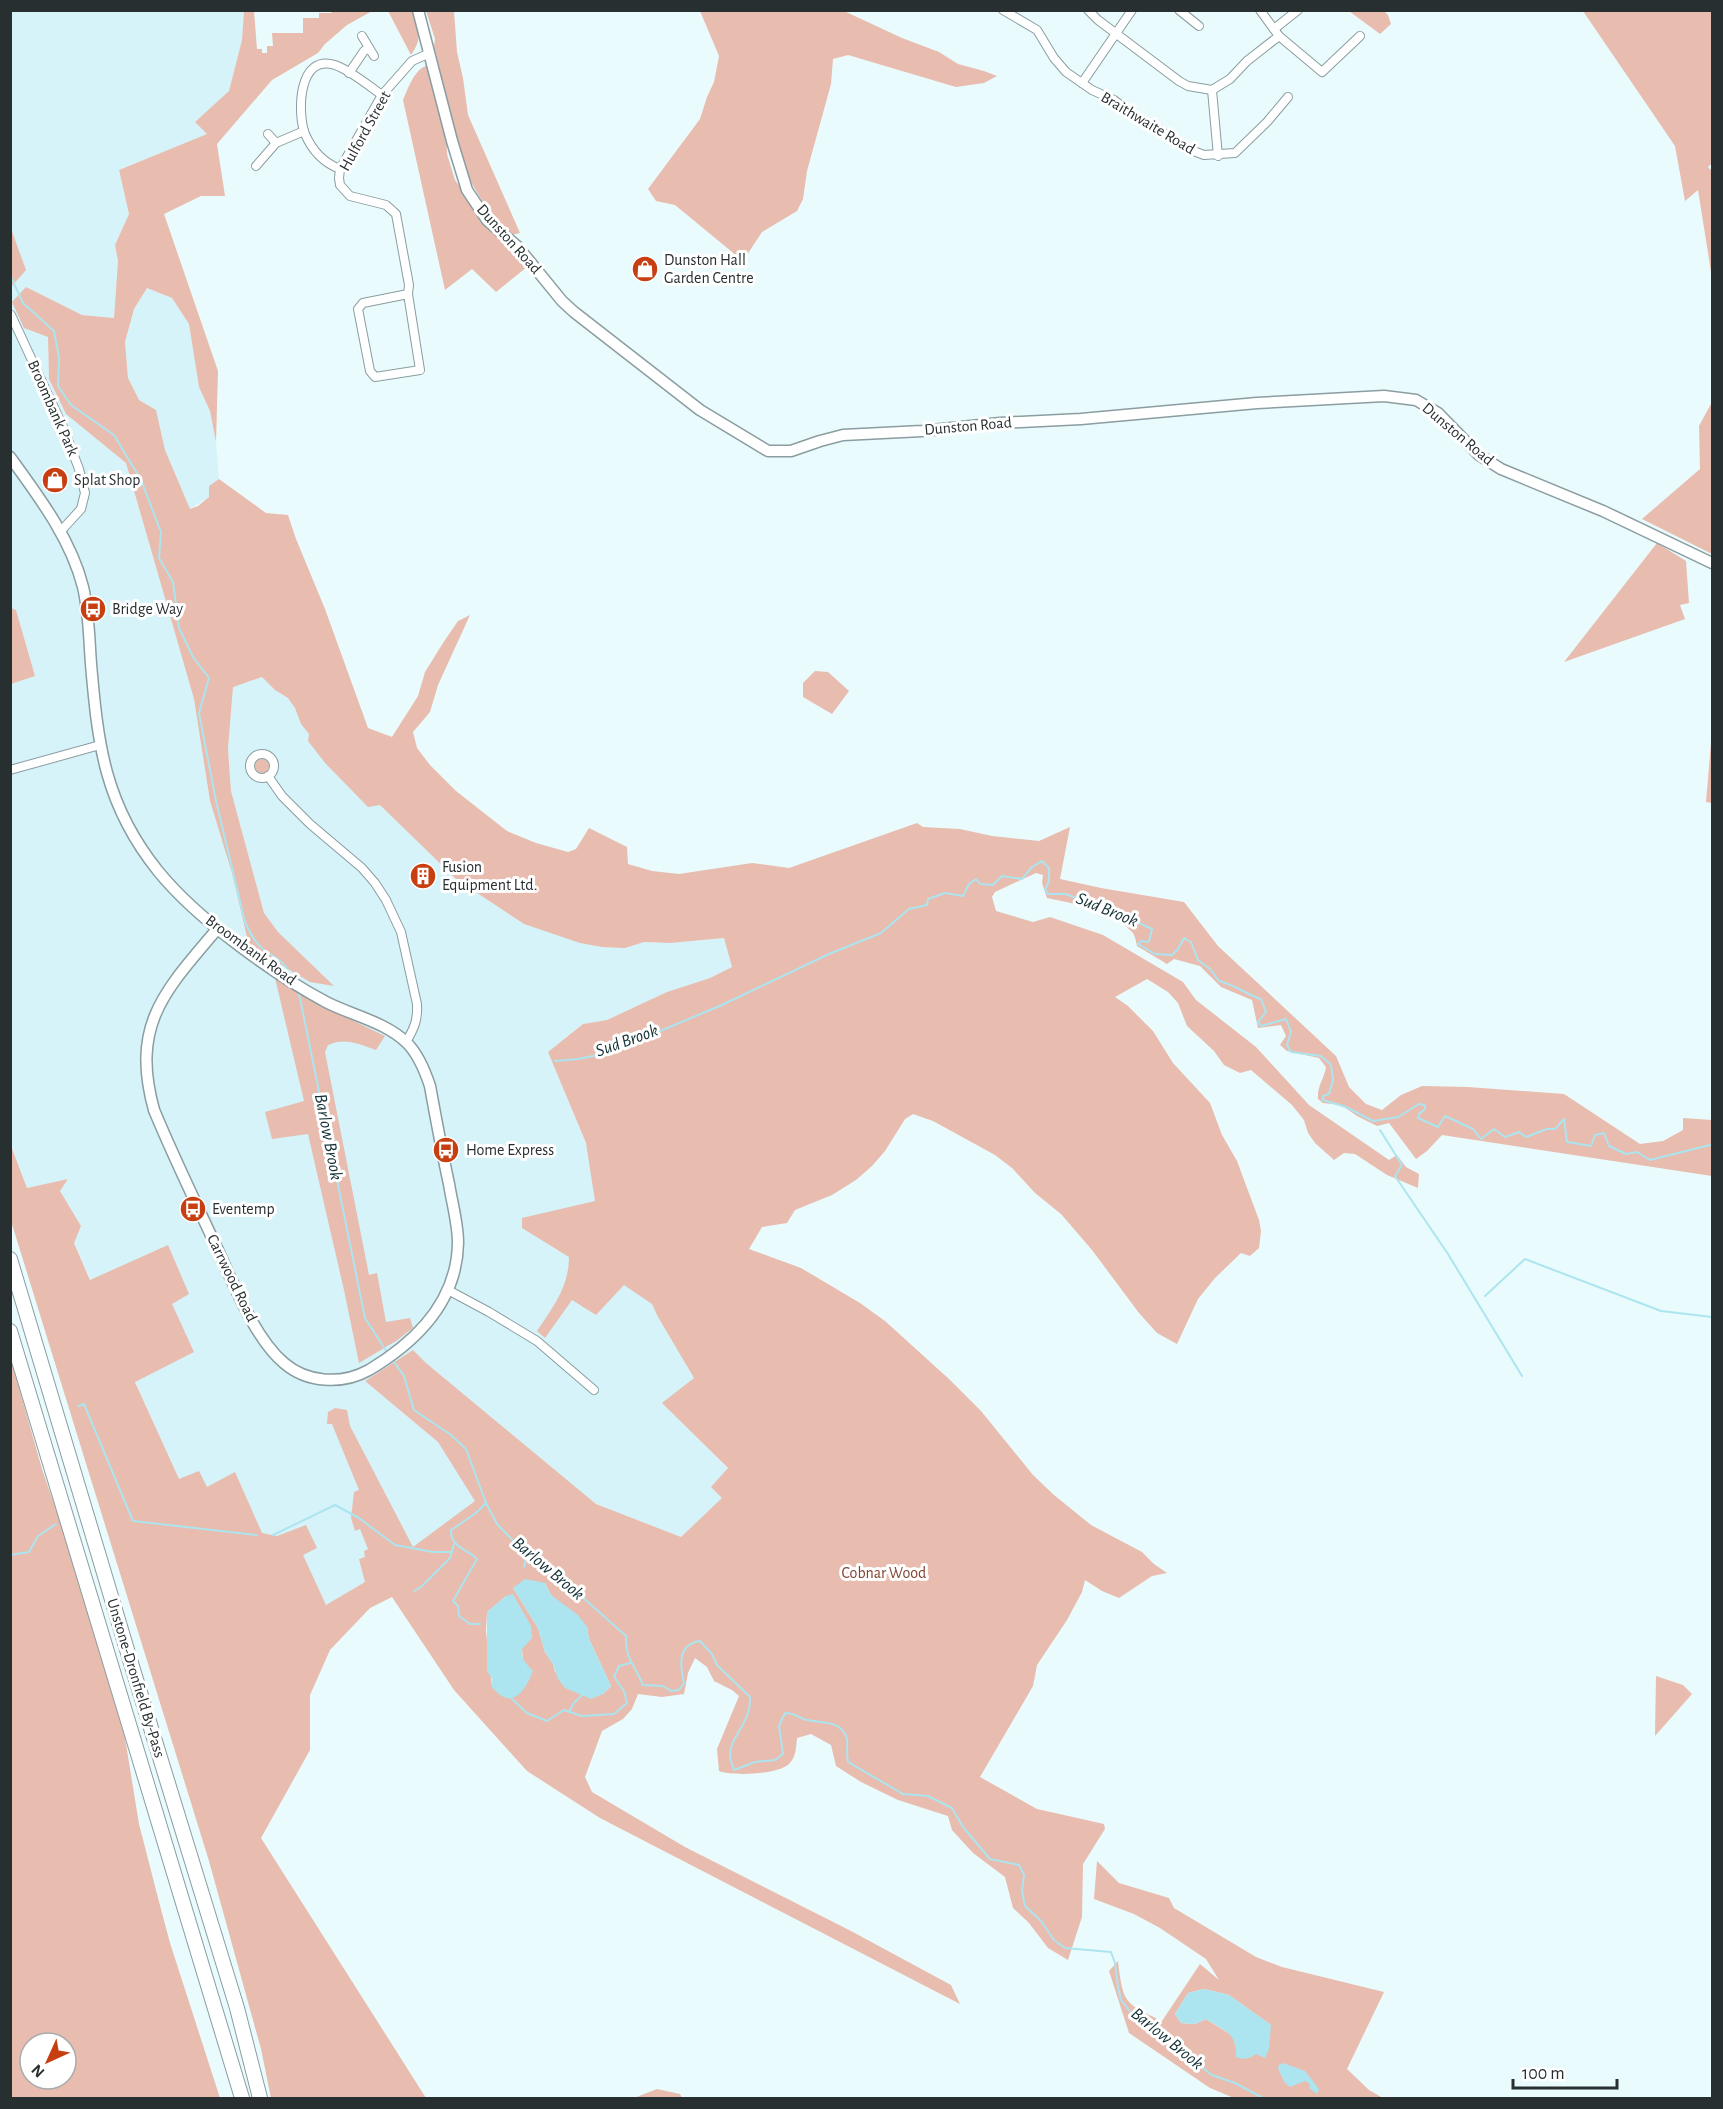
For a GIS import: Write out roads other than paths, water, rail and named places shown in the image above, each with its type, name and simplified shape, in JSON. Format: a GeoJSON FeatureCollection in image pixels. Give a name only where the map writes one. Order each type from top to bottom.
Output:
{"type":"FeatureCollection","features":[{"type":"Feature","properties":{"kind":"highway","name":"Unstone-Dronfield By-Pass"},"geometry":{"type":"LineString","coordinates":[[10,1258],[237,2008],[260,2098]]}},
{"type":"Feature","properties":{"kind":"highway","name":"Unstone-Dronfield By-Pass"},"geometry":{"type":"LineString","coordinates":[[10,1331],[242,2098]]}},
{"type":"Feature","properties":{"kind":"street","name":"Dunston Road"},"geometry":{"type":"LineString","coordinates":[[418,10],[467,190],[487,220],[518,247],[562,301],[574,312],[700,410],[768,451],[791,451],[843,435],[999,423],[1092,419],[1257,404],[1372,397],[1416,400],[1438,413],[1479,455],[1501,469],[1603,511],[1713,563]]}},
{"type":"Feature","properties":{"kind":"street","name":"Braithwaite Road"},"geometry":{"type":"LineString","coordinates":[[1003,10],[1037,30],[1054,58],[1066,72],[1082,83],[1160,130],[1182,147],[1204,155],[1218,156]]}},
{"type":"Feature","properties":{"kind":"street"},"geometry":{"type":"LineString","coordinates":[[1088,10],[1179,81],[1188,86],[1212,90],[1230,79],[1298,10]]}},
{"type":"Feature","properties":{"kind":"street"},"geometry":{"type":"LineString","coordinates":[[1082,83],[1132,10]]}},
{"type":"Feature","properties":{"kind":"street"},"geometry":{"type":"LineString","coordinates":[[1179,10],[1199,26]]}},
{"type":"Feature","properties":{"kind":"street"},"geometry":{"type":"LineString","coordinates":[[1260,10],[1277,32],[1322,72],[1360,36]]}},
{"type":"Feature","properties":{"kind":"street"},"geometry":{"type":"LineString","coordinates":[[362,36],[374,56]]}},
{"type":"Feature","properties":{"kind":"street"},"geometry":{"type":"LineString","coordinates":[[349,73],[364,51],[369,48]]}},
{"type":"Feature","properties":{"kind":"street","name":"Hulford Street"},"geometry":{"type":"LineString","coordinates":[[408,294],[363,303],[359,306],[357,312],[370,371],[377,378],[420,370],[408,294],[409,285],[396,214],[386,205],[350,196],[344,192],[340,185],[340,169],[382,95],[412,61],[430,54]]}},
{"type":"Feature","properties":{"kind":"street"},"geometry":{"type":"LineString","coordinates":[[340,169],[321,158],[304,131],[302,101],[305,76],[317,66],[335,65],[382,95]]}},
{"type":"Feature","properties":{"kind":"street"},"geometry":{"type":"LineString","coordinates":[[1212,90],[1218,156],[1235,153],[1268,122],[1288,97]]}},
{"type":"Feature","properties":{"kind":"street"},"geometry":{"type":"LineString","coordinates":[[256,166],[276,143],[304,131]]}},
{"type":"Feature","properties":{"kind":"street"},"geometry":{"type":"LineString","coordinates":[[268,134],[276,143]]}},
{"type":"Feature","properties":{"kind":"street","name":"Broombank Park"},"geometry":{"type":"LineString","coordinates":[[11,315],[63,427],[79,469],[85,493],[81,509],[60,532]]}},
{"type":"Feature","properties":{"kind":"street","name":"Broombank Road"},"geometry":{"type":"LineString","coordinates":[[10,457],[60,532],[74,560],[87,606],[96,724],[105,771],[124,821],[144,852],[172,888],[218,928],[285,977],[344,1011],[375,1023],[406,1042],[424,1070],[430,1086],[456,1224],[457,1254],[448,1290],[424,1329],[379,1363],[353,1377]]}},
{"type":"Feature","properties":{"kind":"street"},"geometry":{"type":"LineString","coordinates":[[10,770],[100,745]]}},
{"type":"Feature","properties":{"kind":"street"},"geometry":{"type":"LineString","coordinates":[[268,776],[282,796],[310,824],[362,868],[388,904],[401,932],[417,1004],[415,1028],[406,1042]]}},
{"type":"Feature","properties":{"kind":"street","name":"Carrwood Road"},"geometry":{"type":"LineString","coordinates":[[218,928],[185,968],[159,1005],[150,1030],[146,1055],[147,1078],[154,1110],[240,1296],[271,1350],[298,1373],[313,1379],[331,1381],[353,1377]]}},
{"type":"Feature","properties":{"kind":"street"},"geometry":{"type":"LineString","coordinates":[[448,1290],[537,1341],[594,1390]]}},
{"type":"Feature","properties":{"kind":"water"},"geometry":{"type":"Polygon","coordinates":[[[525,1579],[545,1583],[551,1595],[578,1615],[587,1627],[589,1639],[611,1686],[603,1694],[591,1699],[565,1688],[558,1679],[553,1664],[545,1652],[538,1628],[513,1588],[525,1579]]]}},
{"type":"Feature","properties":{"kind":"water"},"geometry":{"type":"Polygon","coordinates":[[[513,1594],[531,1626],[532,1638],[522,1649],[522,1656],[533,1671],[522,1692],[517,1696],[505,1698],[492,1687],[492,1679],[487,1671],[487,1612],[506,1596],[513,1594]]]}},
{"type":"Feature","properties":{"kind":"water"},"geometry":{"type":"Polygon","coordinates":[[[1204,1989],[1229,1995],[1271,2025],[1269,2049],[1265,2058],[1256,2054],[1246,2058],[1236,2057],[1232,2037],[1206,2019],[1195,2024],[1181,2023],[1175,2014],[1188,1993],[1204,1989]]]}},
{"type":"Feature","properties":{"kind":"water"},"geometry":{"type":"Polygon","coordinates":[[[1283,2063],[1305,2071],[1319,2089],[1317,2094],[1309,2088],[1310,2084],[1305,2081],[1290,2087],[1285,2083],[1278,2069],[1283,2063]]]}},
{"type":"Feature","properties":{"kind":"waterway","name":"Barlow Brook"},"geometry":{"type":"LineString","coordinates":[[10,275],[23,303],[54,331],[59,357],[58,386],[71,405],[114,435],[141,480],[161,532],[159,558],[173,582],[179,628],[193,657],[209,678],[199,713],[216,801],[245,922],[258,944],[277,958],[291,977]]}},
{"type":"Feature","properties":{"kind":"waterway","name":"Sud Brook"},"geometry":{"type":"LineString","coordinates":[[555,1061],[608,1053],[722,1005],[829,954],[881,933],[909,909],[927,905],[928,899],[945,893],[963,896],[969,884],[976,879],[980,884],[993,885],[1002,876],[1022,879],[1032,867],[1042,861],[1049,868],[1049,881],[1045,890],[1048,894],[1065,894],[1101,906],[1106,914],[1119,911],[1126,917],[1152,929],[1149,942],[1141,941],[1138,944],[1155,954],[1172,955],[1184,938],[1191,942],[1198,960],[1210,969],[1219,981],[1261,999],[1266,1012],[1258,1022],[1261,1026],[1286,1019],[1291,1032],[1287,1045],[1291,1052],[1321,1056],[1331,1065],[1333,1080],[1329,1094],[1323,1096],[1323,1100],[1346,1107],[1373,1121],[1398,1117],[1419,1104],[1425,1105],[1425,1109],[1418,1118],[1438,1127],[1445,1116],[1473,1129],[1481,1139],[1494,1129],[1505,1137],[1519,1132],[1526,1137],[1547,1129],[1555,1129],[1564,1119],[1567,1142],[1591,1146],[1595,1135],[1604,1133],[1609,1146],[1626,1154],[1637,1152],[1650,1160],[1712,1146]]}},
{"type":"Feature","properties":{"kind":"waterway","name":"Barlow Brook"},"geometry":{"type":"LineString","coordinates":[[297,990],[365,1318],[387,1352]]}},
{"type":"Feature","properties":{"kind":"waterway"},"geometry":{"type":"LineString","coordinates":[[1380,1130],[1402,1165],[1395,1176],[1448,1254],[1522,1376]]}},
{"type":"Feature","properties":{"kind":"waterway"},"geometry":{"type":"LineString","coordinates":[[1485,1296],[1525,1259],[1661,1311],[1712,1317]]}},
{"type":"Feature","properties":{"kind":"waterway","name":"Barlow Brook"},"geometry":{"type":"LineString","coordinates":[[392,1359],[404,1376],[414,1410],[451,1435],[466,1449],[486,1503],[497,1524],[527,1555],[562,1579],[626,1636],[629,1657],[643,1685],[663,1686],[671,1691],[679,1690],[684,1683],[681,1663],[684,1651],[693,1643],[700,1641],[712,1654],[717,1665],[750,1697],[748,1714],[731,1749],[730,1758],[734,1770],[755,1762],[775,1760],[783,1754],[779,1726],[785,1713],[841,1728],[847,1739],[848,1762],[903,1794],[928,1796],[952,1808],[963,1827],[990,1859],[1019,1865],[1024,1875],[1022,1891],[1025,1906],[1041,1921],[1054,1940],[1065,1948],[1111,1952],[1121,2000],[1132,2014],[1212,2075],[1235,2083],[1263,2098]]}},
{"type":"Feature","properties":{"kind":"waterway"},"geometry":{"type":"LineString","coordinates":[[78,1406],[84,1404],[133,1521],[257,1535]]}},
{"type":"Feature","properties":{"kind":"waterway"},"geometry":{"type":"LineString","coordinates":[[480,1624],[470,1624],[459,1616],[458,1606],[453,1601],[477,1559],[456,1544],[451,1536],[451,1530],[476,1513],[486,1503]]}},
{"type":"Feature","properties":{"kind":"waterway"},"geometry":{"type":"LineString","coordinates":[[273,1535],[335,1505],[359,1518],[395,1545],[433,1552],[452,1552]]}},
{"type":"Feature","properties":{"kind":"waterway"},"geometry":{"type":"LineString","coordinates":[[10,1555],[29,1552],[38,1536],[56,1524]]}},
{"type":"Feature","properties":{"kind":"waterway"},"geometry":{"type":"LineString","coordinates":[[414,1591],[450,1558],[454,1544]]}},
{"type":"Feature","properties":{"kind":"waterway"},"geometry":{"type":"LineString","coordinates":[[524,1567],[527,1555]]}},
{"type":"Feature","properties":{"kind":"waterway"},"geometry":{"type":"LineString","coordinates":[[511,1698],[527,1713],[547,1721],[564,1710],[582,1716],[614,1714],[627,1703],[624,1691],[614,1677],[619,1666],[630,1663]]}},
{"type":"Feature","properties":{"kind":"waterway"},"geometry":{"type":"LineString","coordinates":[[569,1712],[582,1695]]}},
{"type":"Feature","properties":{"kind":"place","name":"Dunston Hall Garden Centre"},"geometry":{"type":"Point","coordinates":[645,269]}},
{"type":"Feature","properties":{"kind":"place","name":"Splat Shop"},"geometry":{"type":"Point","coordinates":[55,480]}},
{"type":"Feature","properties":{"kind":"place","name":"Bridge Way"},"geometry":{"type":"Point","coordinates":[93,609]}},
{"type":"Feature","properties":{"kind":"place","name":"Fusion Equipment Ltd."},"geometry":{"type":"Point","coordinates":[423,876]}},
{"type":"Feature","properties":{"kind":"place","name":"Home Express"},"geometry":{"type":"Point","coordinates":[446,1150]}},
{"type":"Feature","properties":{"kind":"place","name":"Eventemp"},"geometry":{"type":"Point","coordinates":[193,1209]}},
{"type":"Feature","properties":{"kind":"park label","name":"Cobnar Wood"},"geometry":{"type":"Point","coordinates":[884,1573]}}]}
